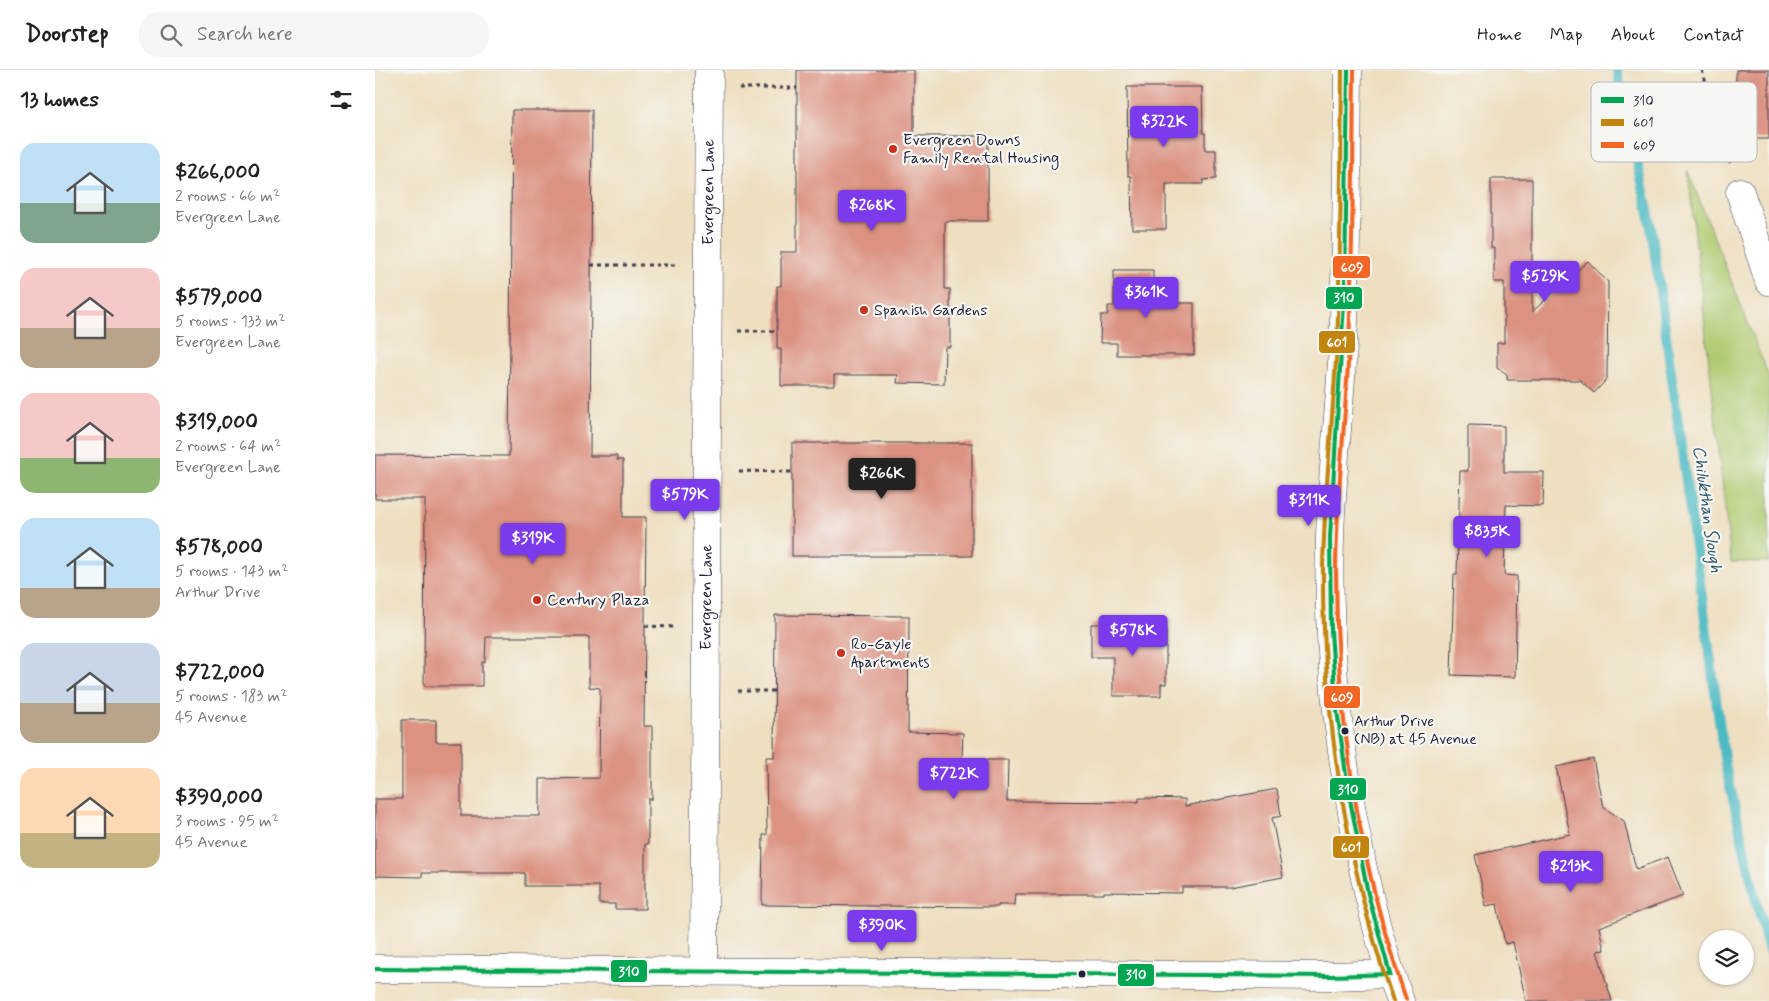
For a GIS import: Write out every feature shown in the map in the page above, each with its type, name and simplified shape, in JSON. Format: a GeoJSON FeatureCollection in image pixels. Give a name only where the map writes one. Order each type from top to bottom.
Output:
{"type":"FeatureCollection","features":[{"type":"Feature","properties":{"kind":"street","name":"Evergreen Lane"},"geometry":{"type":"LineString","coordinates":[[704,972],[709,70]]}},
{"type":"Feature","properties":{"kind":"street"},"geometry":{"type":"LineString","coordinates":[[1348,70],[1345,286],[1330,537],[1331,632],[1338,721],[1348,790],[1368,894],[1390,974],[1401,1001]]}},
{"type":"Feature","properties":{"kind":"street"},"geometry":{"type":"LineString","coordinates":[[1740,192],[1769,281]]}},
{"type":"Feature","properties":{"kind":"street"},"geometry":{"type":"LineString","coordinates":[[375,969],[1332,976],[1390,974]]}},
{"type":"Feature","properties":{"kind":"path"},"geometry":{"type":"LineString","coordinates":[[1702,70],[1706,82]]}},
{"type":"Feature","properties":{"kind":"path"},"geometry":{"type":"LineString","coordinates":[[738,88],[797,88]]}},
{"type":"Feature","properties":{"kind":"path"},"geometry":{"type":"LineString","coordinates":[[1731,162],[1740,192]]}},
{"type":"Feature","properties":{"kind":"path"},"geometry":{"type":"LineString","coordinates":[[591,265],[676,265]]}},
{"type":"Feature","properties":{"kind":"path"},"geometry":{"type":"LineString","coordinates":[[735,331],[777,331]]}},
{"type":"Feature","properties":{"kind":"path"},"geometry":{"type":"LineString","coordinates":[[733,471],[793,472]]}},
{"type":"Feature","properties":{"kind":"path"},"geometry":{"type":"LineString","coordinates":[[645,626],[677,627]]}},
{"type":"Feature","properties":{"kind":"path"},"geometry":{"type":"LineString","coordinates":[[732,691],[774,691]]}},
{"type":"Feature","properties":{"kind":"green space"},"geometry":{"type":"Polygon","coordinates":[[[1688,171],[1769,377],[1769,562],[1731,562],[1688,171]]]}},
{"type":"Feature","properties":{"kind":"building"},"geometry":{"type":"Polygon","coordinates":[[[797,70],[914,70],[914,136],[988,136],[988,221],[945,221],[945,289],[950,289],[950,347],[945,347],[944,384],[897,383],[898,375],[834,375],[834,386],[781,386],[781,349],[777,349],[777,286],[781,286],[781,252],[797,252],[797,70]]]}},
{"type":"Feature","properties":{"kind":"building"},"geometry":{"type":"Polygon","coordinates":[[[1736,70],[1769,70],[1769,139],[1757,139],[1757,82],[1736,82],[1736,70]]]}},
{"type":"Feature","properties":{"kind":"building"},"geometry":{"type":"Polygon","coordinates":[[[1127,87],[1202,87],[1205,150],[1216,150],[1216,179],[1203,180],[1203,184],[1166,184],[1166,229],[1132,229],[1131,176],[1128,176],[1127,87]]]}},
{"type":"Feature","properties":{"kind":"building"},"geometry":{"type":"Polygon","coordinates":[[[512,110],[592,110],[590,456],[617,456],[617,460],[623,460],[623,517],[646,517],[644,726],[652,726],[652,799],[648,799],[648,844],[645,844],[645,909],[615,909],[615,904],[599,904],[599,886],[525,886],[525,873],[422,873],[422,877],[375,876],[375,799],[402,799],[402,720],[436,720],[436,742],[461,742],[461,816],[540,816],[540,779],[599,778],[600,688],[589,687],[589,637],[486,637],[485,662],[482,662],[482,686],[424,686],[425,499],[375,499],[375,455],[509,456],[512,110]]]}},
{"type":"Feature","properties":{"kind":"building"},"geometry":{"type":"Polygon","coordinates":[[[1491,179],[1532,179],[1532,312],[1588,261],[1608,282],[1607,379],[1594,393],[1580,380],[1507,380],[1507,374],[1497,368],[1497,343],[1504,343],[1504,282],[1494,282],[1494,248],[1491,248],[1491,179]]]}},
{"type":"Feature","properties":{"kind":"building"},"geometry":{"type":"Polygon","coordinates":[[[1114,270],[1153,270],[1153,303],[1194,303],[1194,355],[1117,355],[1117,343],[1100,343],[1101,315],[1108,315],[1108,306],[1114,306],[1114,270]]]}},
{"type":"Feature","properties":{"kind":"building"},"geometry":{"type":"Polygon","coordinates":[[[1468,425],[1504,426],[1504,472],[1544,472],[1543,506],[1506,505],[1504,575],[1517,576],[1515,677],[1451,675],[1454,574],[1457,574],[1460,471],[1468,471],[1468,425]]]}},
{"type":"Feature","properties":{"kind":"building"},"geometry":{"type":"Polygon","coordinates":[[[792,443],[972,443],[972,556],[792,556],[792,443]]]}},
{"type":"Feature","properties":{"kind":"building"},"geometry":{"type":"Polygon","coordinates":[[[775,615],[909,616],[908,732],[963,733],[962,760],[1008,760],[1007,801],[1139,802],[1139,798],[1185,799],[1185,806],[1277,789],[1281,816],[1272,818],[1283,877],[1230,887],[1182,887],[1182,893],[1015,894],[1014,905],[998,905],[998,907],[762,905],[763,835],[767,835],[766,757],[774,757],[775,615]]]}},
{"type":"Feature","properties":{"kind":"building"},"geometry":{"type":"Polygon","coordinates":[[[1091,624],[1166,626],[1166,684],[1161,684],[1161,696],[1113,696],[1113,657],[1091,657],[1091,624]]]}},
{"type":"Feature","properties":{"kind":"building"},"geometry":{"type":"Polygon","coordinates":[[[1593,759],[1603,807],[1624,821],[1636,869],[1668,857],[1683,896],[1599,927],[1604,950],[1597,951],[1612,1001],[1526,1001],[1513,942],[1505,944],[1497,904],[1486,906],[1475,855],[1570,834],[1556,767],[1593,759]]]}},
{"type":"Feature","properties":{"kind":"waterway","name":"Chilukthan Slough"},"geometry":{"type":"LineString","coordinates":[[1617,70],[1620,82]]}},
{"type":"Feature","properties":{"kind":"waterway","name":"Chilukthan Slough"},"geometry":{"type":"LineString","coordinates":[[1637,162],[1650,219],[1725,764],[1769,951]]}},
{"type":"Feature","properties":{"kind":"transit line","name":"601"},"geometry":{"type":"LineString","coordinates":[[1342,70],[1338,310],[1323,570],[1327,678],[1340,788],[1350,843],[1377,950],[1393,1001]]}},
{"type":"Feature","properties":{"kind":"transit line","name":"310"},"geometry":{"type":"LineString","coordinates":[[1348,70],[1345,286],[1330,537],[1331,631],[1336,703],[1348,789],[1368,894],[1390,974]]}},
{"type":"Feature","properties":{"kind":"transit line","name":"609"},"geometry":{"type":"LineString","coordinates":[[1354,70],[1353,206],[1348,372],[1336,573],[1340,681],[1353,789],[1363,843],[1389,948],[1406,999]]}},
{"type":"Feature","properties":{"kind":"transit line","name":"310"},"geometry":{"type":"LineString","coordinates":[[375,969],[1332,976],[1390,974]]}},
{"type":"Feature","properties":{"kind":"place","name":"Evergreen Downs Family Rental Housing"},"geometry":{"type":"Point","coordinates":[893,149]}},
{"type":"Feature","properties":{"kind":"place","name":"Spanish Gardens"},"geometry":{"type":"Point","coordinates":[864,310]}},
{"type":"Feature","properties":{"kind":"place","name":"Century Plaza"},"geometry":{"type":"Point","coordinates":[537,600]}},
{"type":"Feature","properties":{"kind":"place","name":"Ro-Gayle Apartments"},"geometry":{"type":"Point","coordinates":[841,653]}},
{"type":"Feature","properties":{"kind":"place","name":"Arthur Drive (NB) at 45 Avenue"},"geometry":{"type":"Point","coordinates":[1345,731]}}]}
